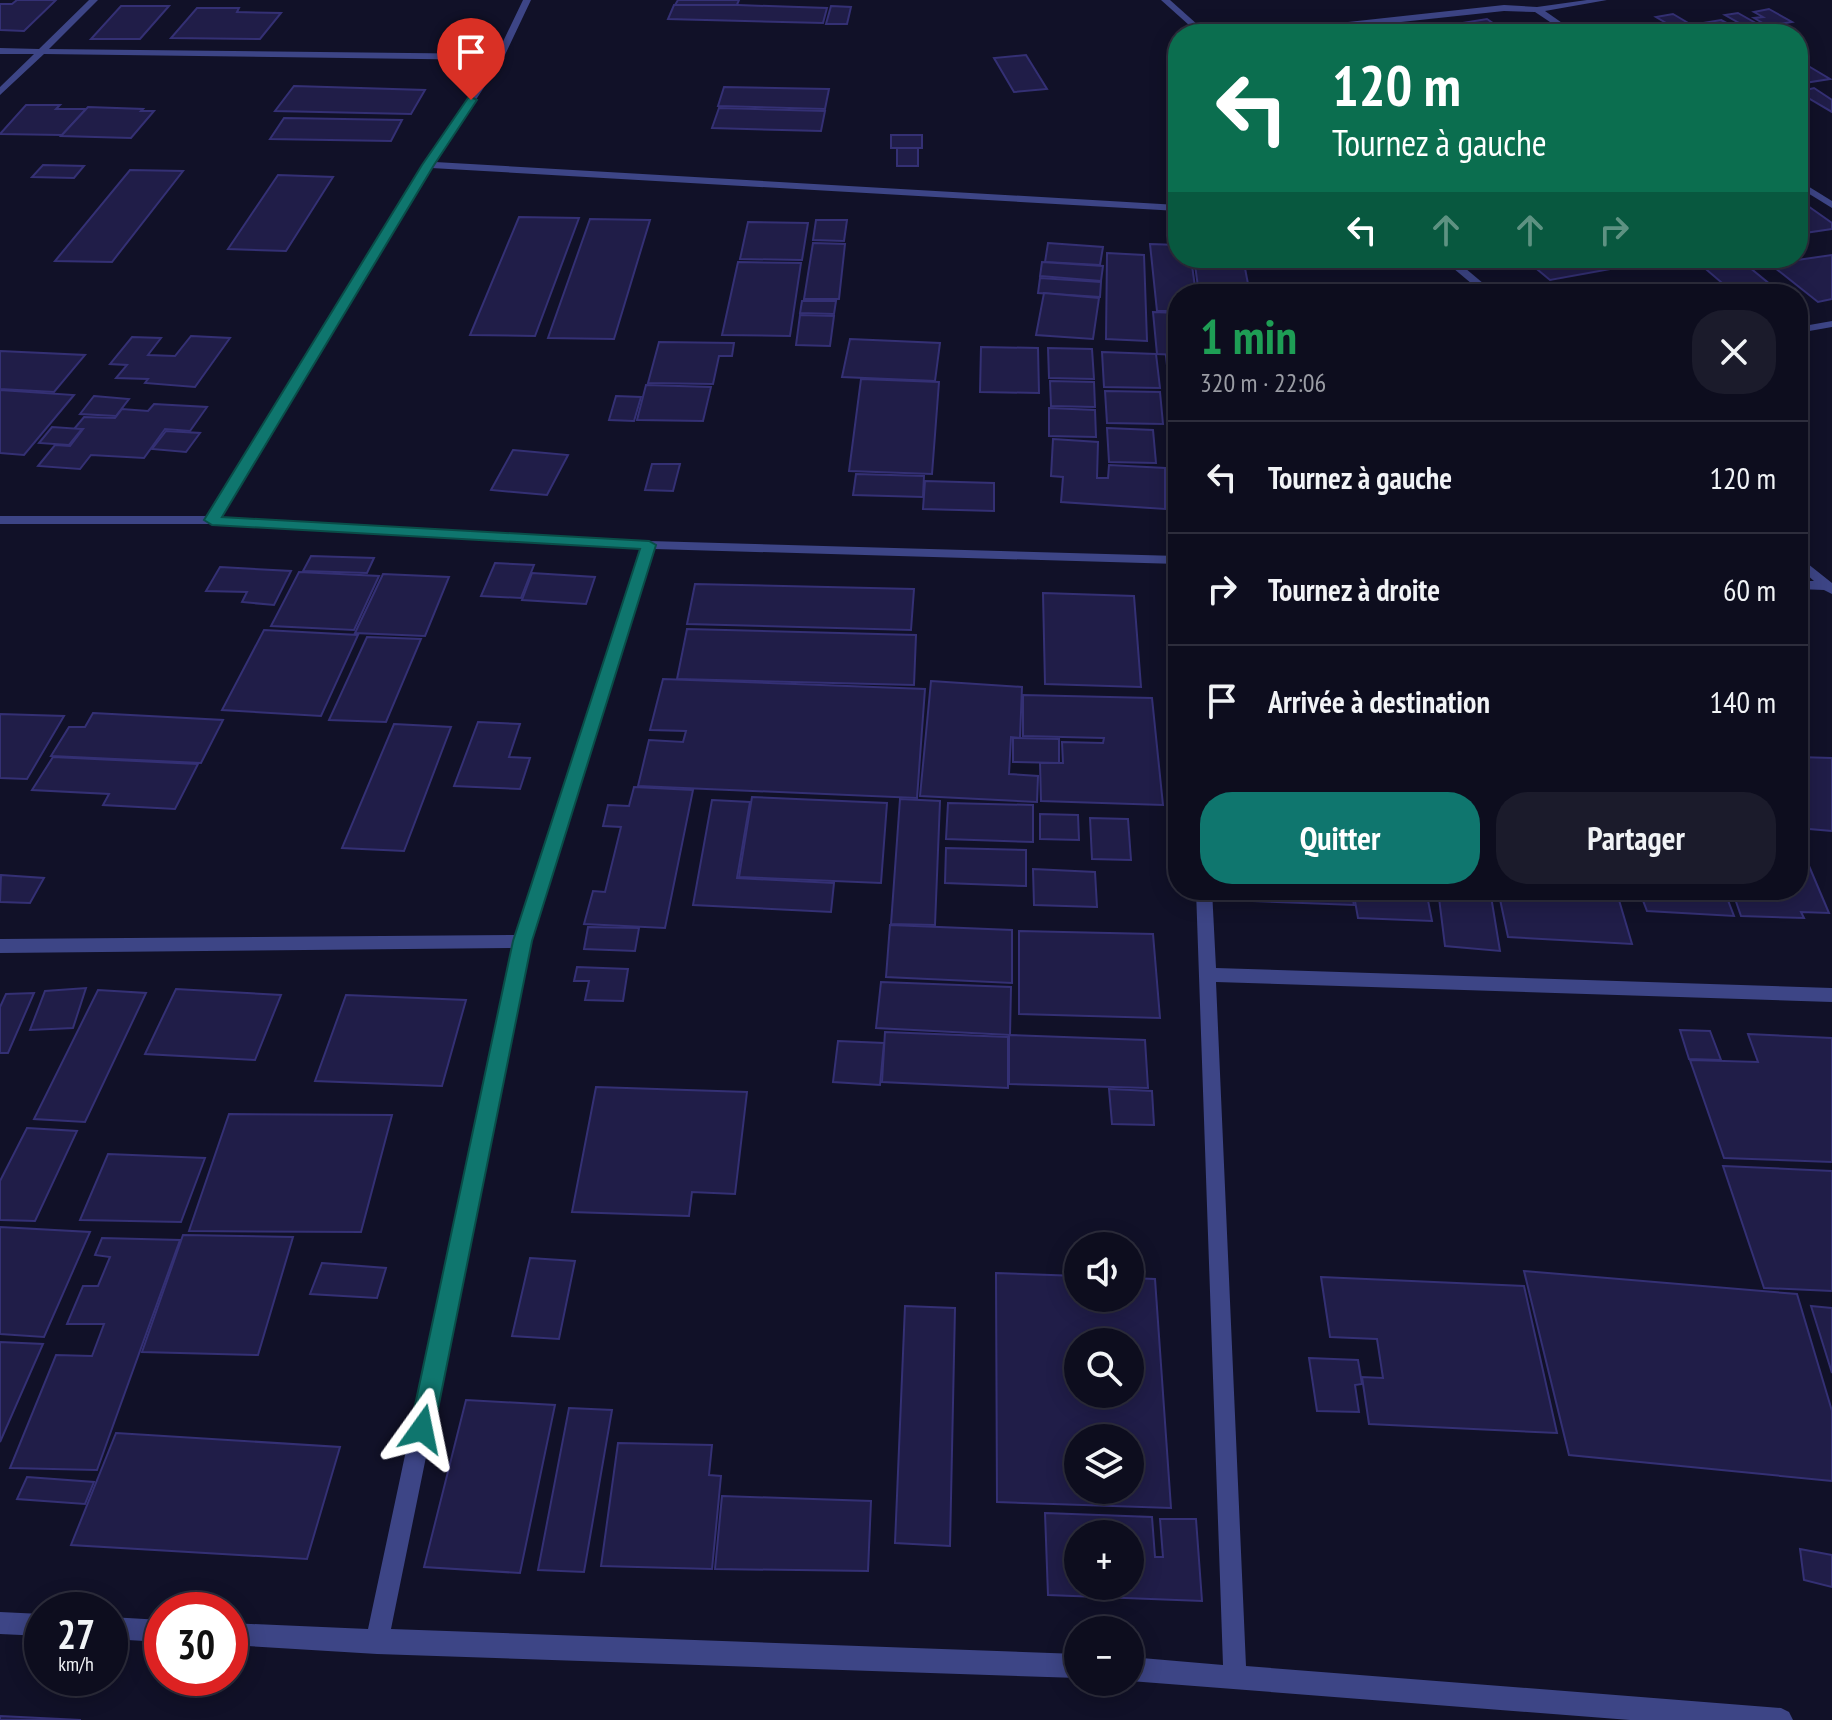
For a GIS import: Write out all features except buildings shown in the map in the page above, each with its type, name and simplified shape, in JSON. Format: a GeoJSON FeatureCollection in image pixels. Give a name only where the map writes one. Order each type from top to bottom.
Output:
{"type":"FeatureCollection","features":[{"type":"Feature","properties":{"kind":"street"},"geometry":{"type":"LineString","coordinates":[[0,92],[94,0]]}},
{"type":"Feature","properties":{"kind":"street"},"geometry":{"type":"LineString","coordinates":[[212,520],[428,165],[500,57],[527,0]]}},
{"type":"Feature","properties":{"kind":"street"},"geometry":{"type":"LineString","coordinates":[[1165,0],[1193,24]]}},
{"type":"Feature","properties":{"kind":"street"},"geometry":{"type":"LineString","coordinates":[[1357,24],[1504,8],[1537,10],[1603,0]]}},
{"type":"Feature","properties":{"kind":"street"},"geometry":{"type":"LineString","coordinates":[[1537,10],[1559,24]]}},
{"type":"Feature","properties":{"kind":"street"},"geometry":{"type":"LineString","coordinates":[[0,51],[500,57]]}},
{"type":"Feature","properties":{"kind":"street"},"geometry":{"type":"LineString","coordinates":[[428,165],[1168,207]]}},
{"type":"Feature","properties":{"kind":"street"},"geometry":{"type":"LineString","coordinates":[[1808,189],[1832,205]]}},
{"type":"Feature","properties":{"kind":"street"},"geometry":{"type":"LineString","coordinates":[[1458,268],[1478,284]]}},
{"type":"Feature","properties":{"kind":"street"},"geometry":{"type":"LineString","coordinates":[[1808,328],[1832,324]]}},
{"type":"Feature","properties":{"kind":"street"},"geometry":{"type":"LineString","coordinates":[[0,520],[212,520],[649,545],[1168,560]]}},
{"type":"Feature","properties":{"kind":"street"},"geometry":{"type":"LineString","coordinates":[[377,1642],[523,941],[649,545]]}},
{"type":"Feature","properties":{"kind":"street"},"geometry":{"type":"LineString","coordinates":[[1808,569],[1830,588]]}},
{"type":"Feature","properties":{"kind":"street"},"geometry":{"type":"LineString","coordinates":[[1808,586],[1830,588]]}},
{"type":"Feature","properties":{"kind":"street"},"geometry":{"type":"LineString","coordinates":[[1205,900],[1235,1676]]}},
{"type":"Feature","properties":{"kind":"street"},"geometry":{"type":"LineString","coordinates":[[0,946],[523,941]]}},
{"type":"Feature","properties":{"kind":"street"},"geometry":{"type":"LineString","coordinates":[[1209,975],[1832,995]]}},
{"type":"Feature","properties":{"kind":"street"},"geometry":{"type":"LineString","coordinates":[[0,1623],[24,1624]]}},
{"type":"Feature","properties":{"kind":"street"},"geometry":{"type":"LineString","coordinates":[[248,1635],[377,1642],[869,1655],[1064,1665]]}},
{"type":"Feature","properties":{"kind":"street"},"geometry":{"type":"LineString","coordinates":[[1144,1670],[1781,1720]]}},
{"type":"Feature","properties":{"kind":"route"},"geometry":{"type":"LineString","coordinates":[[422,1429],[523,941],[649,545],[212,520],[428,165],[471,100]]}}]}
